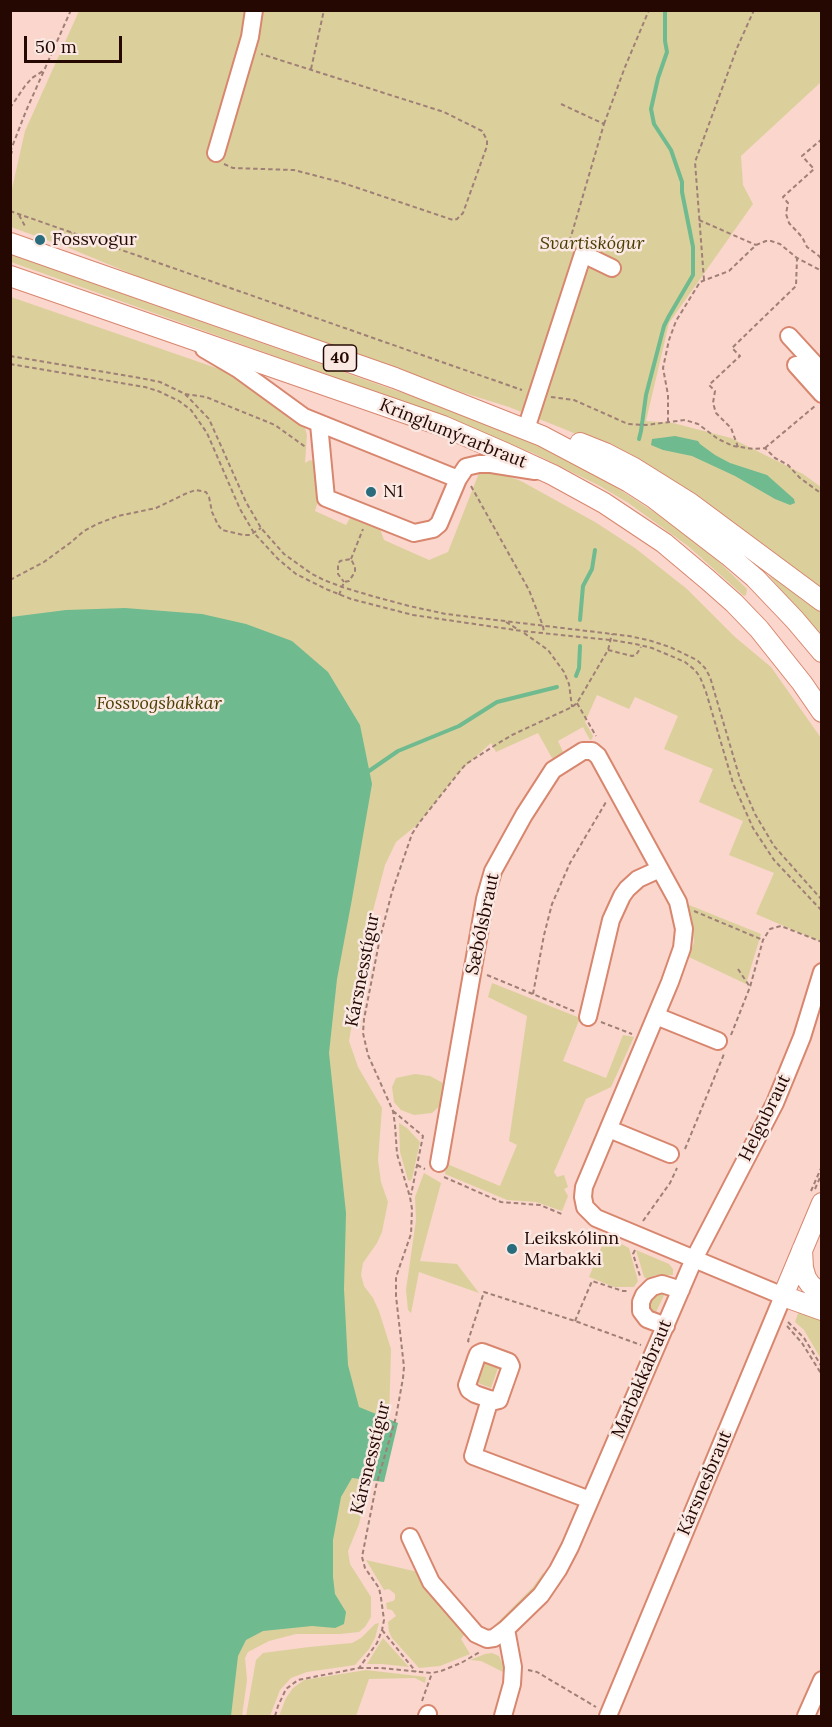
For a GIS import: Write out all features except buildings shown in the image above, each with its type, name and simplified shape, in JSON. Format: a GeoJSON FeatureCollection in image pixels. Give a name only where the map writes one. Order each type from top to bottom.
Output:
{"type":"FeatureCollection","features":[{"type":"Feature","properties":{"kind":"main road","name":"Kringlumýrarbraut"},"geometry":{"type":"LineString","coordinates":[[10,243],[395,378],[534,433],[629,482],[654,498],[755,578],[822,652]]}},
{"type":"Feature","properties":{"kind":"main road","name":"Kringlumýrarbraut"},"geometry":{"type":"LineString","coordinates":[[10,276],[443,426],[553,475],[604,503],[664,543],[708,580],[759,629],[822,712]]}},
{"type":"Feature","properties":{"kind":"main road"},"geometry":{"type":"LineString","coordinates":[[534,433],[574,441],[634,468],[690,503],[822,602]]}},
{"type":"Feature","properties":{"kind":"main road","name":"Kársnesbraut"},"geometry":{"type":"LineString","coordinates":[[783,1296],[822,1203]]}},
{"type":"Feature","properties":{"kind":"main road"},"geometry":{"type":"LineString","coordinates":[[802,1250],[806,1278],[822,1295]]}},
{"type":"Feature","properties":{"kind":"main road"},"geometry":{"type":"LineString","coordinates":[[783,1296],[822,1310]]}},
{"type":"Feature","properties":{"kind":"street"},"geometry":{"type":"LineString","coordinates":[[216,153],[247,49],[254,10]]}},
{"type":"Feature","properties":{"kind":"street"},"geometry":{"type":"LineString","coordinates":[[534,433],[537,394],[583,254],[612,268]]}},
{"type":"Feature","properties":{"kind":"street"},"geometry":{"type":"LineString","coordinates":[[789,336],[822,372]]}},
{"type":"Feature","properties":{"kind":"street"},"geometry":{"type":"LineString","coordinates":[[186,338],[238,369],[304,417],[458,479]]}},
{"type":"Feature","properties":{"kind":"street"},"geometry":{"type":"LineString","coordinates":[[795,366],[820,400]]}},
{"type":"Feature","properties":{"kind":"street"},"geometry":{"type":"LineString","coordinates":[[319,424],[326,498],[414,533],[433,529],[439,524],[458,479],[466,467],[479,464],[553,475]]}},
{"type":"Feature","properties":{"kind":"street","name":"Sæbólsbraut"},"geometry":{"type":"LineString","coordinates":[[434,1169],[487,892],[493,871],[524,815],[553,770],[583,751],[592,751],[598,756],[678,902],[684,929],[682,948],[583,1192],[583,1202],[596,1218],[783,1296]]}},
{"type":"Feature","properties":{"kind":"street"},"geometry":{"type":"LineString","coordinates":[[588,1017],[611,920],[622,896],[638,879],[660,868]]}},
{"type":"Feature","properties":{"kind":"street","name":"Helgubraut"},"geometry":{"type":"LineString","coordinates":[[694,1259],[775,1103],[802,1037],[822,972]]}},
{"type":"Feature","properties":{"kind":"street"},"geometry":{"type":"LineString","coordinates":[[656,1016],[725,1040]]}},
{"type":"Feature","properties":{"kind":"street"},"geometry":{"type":"LineString","coordinates":[[609,1130],[677,1156]]}},
{"type":"Feature","properties":{"kind":"street","name":"Kársnesbraut"},"geometry":{"type":"LineString","coordinates":[[802,1250],[822,1228]]}},
{"type":"Feature","properties":{"kind":"street","name":"Marbakkabraut"},"geometry":{"type":"LineString","coordinates":[[500,1634],[541,1595],[558,1570],[694,1259]]}},
{"type":"Feature","properties":{"kind":"street"},"geometry":{"type":"LineString","coordinates":[[666,1326],[647,1319],[641,1311],[637,1292],[662,1284],[681,1290]]}},
{"type":"Feature","properties":{"kind":"street","name":"Kársnesbraut"},"geometry":{"type":"LineString","coordinates":[[602,1712],[783,1296]]}},
{"type":"Feature","properties":{"kind":"street"},"geometry":{"type":"LineString","coordinates":[[482,1352],[509,1362],[511,1366],[499,1400],[490,1399],[474,1394],[467,1385],[478,1354],[482,1352]]}},
{"type":"Feature","properties":{"kind":"street"},"geometry":{"type":"LineString","coordinates":[[490,1399],[473,1456],[590,1500]]}},
{"type":"Feature","properties":{"kind":"street"},"geometry":{"type":"LineString","coordinates":[[410,1537],[430,1582],[476,1634],[487,1639],[500,1634],[513,1667],[512,1684],[503,1716]]}},
{"type":"Feature","properties":{"kind":"street"},"geometry":{"type":"LineString","coordinates":[[806,1716],[822,1680]]}},
{"type":"Feature","properties":{"kind":"path"},"geometry":{"type":"LineString","coordinates":[[10,152],[71,10]]}},
{"type":"Feature","properties":{"kind":"path"},"geometry":{"type":"LineString","coordinates":[[311,69],[324,10]]}},
{"type":"Feature","properties":{"kind":"path"},"geometry":{"type":"LineString","coordinates":[[565,257],[604,124],[649,10]]}},
{"type":"Feature","properties":{"kind":"path"},"geometry":{"type":"LineString","coordinates":[[704,279],[695,162],[737,48],[754,10]]}},
{"type":"Feature","properties":{"kind":"path"},"geometry":{"type":"LineString","coordinates":[[216,153],[220,161],[228,167],[294,170],[340,182],[449,220],[461,217],[487,146],[487,140],[482,131],[444,112],[247,49]]}},
{"type":"Feature","properties":{"kind":"path"},"geometry":{"type":"LineString","coordinates":[[10,108],[32,78],[44,71]]}},
{"type":"Feature","properties":{"kind":"path"},"geometry":{"type":"LineString","coordinates":[[561,104],[604,124]]}},
{"type":"Feature","properties":{"kind":"path"},"geometry":{"type":"LineString","coordinates":[[822,139],[802,156],[814,169],[783,197],[788,203],[786,214],[789,223],[807,247],[822,260]]}},
{"type":"Feature","properties":{"kind":"path"},"geometry":{"type":"LineString","coordinates":[[10,161],[14,143]]}},
{"type":"Feature","properties":{"kind":"path"},"geometry":{"type":"LineString","coordinates":[[10,211],[537,394],[574,400],[628,424],[685,420],[692,422],[723,441],[739,447],[765,448],[822,494]]}},
{"type":"Feature","properties":{"kind":"path"},"geometry":{"type":"LineString","coordinates":[[18,213],[26,228]]}},
{"type":"Feature","properties":{"kind":"path"},"geometry":{"type":"LineString","coordinates":[[699,220],[756,245]]}},
{"type":"Feature","properties":{"kind":"path"},"geometry":{"type":"LineString","coordinates":[[58,240],[72,232]]}},
{"type":"Feature","properties":{"kind":"path"},"geometry":{"type":"LineString","coordinates":[[668,422],[668,395],[663,368],[669,340],[676,321],[694,290],[704,279],[729,271],[756,245],[766,241],[776,242],[796,258],[821,271],[822,266]]}},
{"type":"Feature","properties":{"kind":"path"},"geometry":{"type":"LineString","coordinates":[[739,447],[731,428],[716,413],[713,403],[715,391],[709,386],[740,356],[732,348],[796,286],[796,258]]}},
{"type":"Feature","properties":{"kind":"path"},"geometry":{"type":"LineString","coordinates":[[776,306],[779,309]]}},
{"type":"Feature","properties":{"kind":"path"},"geometry":{"type":"LineString","coordinates":[[10,356],[160,382],[185,394],[206,397],[275,425],[314,451]]}},
{"type":"Feature","properties":{"kind":"path"},"geometry":{"type":"LineString","coordinates":[[10,364],[145,387],[179,401],[191,410],[207,433],[240,509],[254,533],[278,559],[296,573],[339,595],[413,615],[642,646],[669,654],[685,662],[700,677],[733,783],[753,828],[774,860],[822,911]]}},
{"type":"Feature","properties":{"kind":"path"},"geometry":{"type":"LineString","coordinates":[[179,401],[185,394]]}},
{"type":"Feature","properties":{"kind":"path"},"geometry":{"type":"LineString","coordinates":[[185,394],[209,419],[246,502],[261,528],[284,554],[312,574],[342,587],[428,610],[648,640],[670,646],[688,655],[705,668],[716,696],[740,779],[755,814],[774,846],[822,900]]}},
{"type":"Feature","properties":{"kind":"path"},"geometry":{"type":"LineString","coordinates":[[765,448],[820,400]]}},
{"type":"Feature","properties":{"kind":"path"},"geometry":{"type":"LineString","coordinates":[[458,479],[470,485],[529,590],[544,633]]}},
{"type":"Feature","properties":{"kind":"path"},"geometry":{"type":"LineString","coordinates":[[10,580],[44,562],[84,531],[97,524],[118,516],[156,508],[196,490],[206,492],[212,512],[222,530],[243,535],[254,533],[261,528]]}},
{"type":"Feature","properties":{"kind":"path"},"geometry":{"type":"LineString","coordinates":[[344,582],[349,581],[355,572],[351,559],[365,524]]}},
{"type":"Feature","properties":{"kind":"path"},"geometry":{"type":"LineString","coordinates":[[344,582],[338,574],[338,564],[340,561],[351,559]]}},
{"type":"Feature","properties":{"kind":"path"},"geometry":{"type":"LineString","coordinates":[[339,595],[344,582]]}},
{"type":"Feature","properties":{"kind":"path"},"geometry":{"type":"LineString","coordinates":[[504,621],[548,650],[564,672],[569,684],[572,707]]}},
{"type":"Feature","properties":{"kind":"path","name":"Kársnesstígur"},"geometry":{"type":"LineString","coordinates":[[382,1630],[384,1620],[379,1588],[365,1568],[362,1557],[376,1486],[396,1417],[404,1367],[396,1277],[411,1234],[412,1215],[410,1197],[397,1154],[393,1111],[368,1055],[363,1034],[364,1019],[385,918],[410,840],[419,823],[466,764],[512,735],[577,703],[608,650],[612,634]]}},
{"type":"Feature","properties":{"kind":"path"},"geometry":{"type":"LineString","coordinates":[[608,650],[632,656],[639,653],[642,646]]}},
{"type":"Feature","properties":{"kind":"path"},"geometry":{"type":"LineString","coordinates":[[577,703],[597,739]]}},
{"type":"Feature","properties":{"kind":"path"},"geometry":{"type":"LineString","coordinates":[[533,994],[543,935],[552,904],[570,862],[615,787]]}},
{"type":"Feature","properties":{"kind":"path"},"geometry":{"type":"LineString","coordinates":[[686,907],[764,940]]}},
{"type":"Feature","properties":{"kind":"path"},"geometry":{"type":"LineString","coordinates":[[638,1228],[670,1183],[677,1156],[725,1040],[750,987],[764,940],[770,929],[781,926],[822,942]]}},
{"type":"Feature","properties":{"kind":"path"},"geometry":{"type":"LineString","coordinates":[[473,969],[639,1036],[633,1049],[641,1052]]}},
{"type":"Feature","properties":{"kind":"path"},"geometry":{"type":"LineString","coordinates":[[738,969],[750,987]]}},
{"type":"Feature","properties":{"kind":"path"},"geometry":{"type":"LineString","coordinates":[[393,1111],[423,1136],[410,1197]]}},
{"type":"Feature","properties":{"kind":"path"},"geometry":{"type":"LineString","coordinates":[[417,1166],[434,1169],[501,1202],[540,1205],[564,1215]]}},
{"type":"Feature","properties":{"kind":"path"},"geometry":{"type":"LineString","coordinates":[[575,1321],[592,1281],[622,1291],[637,1292],[633,1254],[637,1246]]}},
{"type":"Feature","properties":{"kind":"path"},"geometry":{"type":"LineString","coordinates":[[478,1354],[468,1341],[484,1292],[644,1346]]}},
{"type":"Feature","properties":{"kind":"path"},"geometry":{"type":"LineString","coordinates":[[789,1317],[789,1324],[804,1338],[822,1367]]}},
{"type":"Feature","properties":{"kind":"path"},"geometry":{"type":"LineString","coordinates":[[787,1326],[802,1343],[822,1375]]}},
{"type":"Feature","properties":{"kind":"path"},"geometry":{"type":"LineString","coordinates":[[359,1668],[377,1643],[382,1630],[416,1672]]}},
{"type":"Feature","properties":{"kind":"path"},"geometry":{"type":"LineString","coordinates":[[275,1716],[286,1689],[298,1680],[359,1668],[416,1672],[441,1671],[461,1663],[484,1649],[500,1634]]}},
{"type":"Feature","properties":{"kind":"path"},"geometry":{"type":"LineString","coordinates":[[513,1667],[537,1672],[602,1712]]}},
{"type":"Feature","properties":{"kind":"path"},"geometry":{"type":"LineString","coordinates":[[427,1715],[422,1703],[432,1672]]}},
{"type":"Feature","properties":{"kind":"green space","name":"Svartiskógur"},"geometry":{"type":"Polygon","coordinates":[[[79,11],[821,11],[821,82],[741,156],[743,185],[753,204],[669,323],[646,421],[673,423],[731,438],[803,474],[821,487],[821,591],[654,471],[569,431],[509,407],[190,298],[69,248],[11,227],[11,193],[25,131],[79,11]]]}},
{"type":"Feature","properties":{"kind":"green space"},"geometry":{"type":"Polygon","coordinates":[[[10,254],[391,389],[461,411],[502,428],[602,478],[654,512],[711,554],[747,589],[746,595],[744,596],[688,546],[627,502],[533,453],[317,371],[11,262],[10,254]]]}},
{"type":"Feature","properties":{"kind":"green space","name":"Fossvogsbakkar"},"geometry":{"type":"Polygon","coordinates":[[[11,297],[228,372],[250,385],[305,428],[307,435],[305,463],[310,460],[316,462],[319,498],[315,511],[346,525],[350,518],[368,525],[379,526],[384,540],[429,560],[448,552],[479,473],[491,470],[521,481],[595,522],[635,548],[687,589],[735,637],[771,667],[821,738],[821,942],[756,914],[774,873],[729,855],[743,821],[699,802],[713,769],[664,749],[678,716],[635,697],[629,709],[597,695],[585,722],[593,736],[592,739],[590,740],[583,727],[558,741],[564,754],[557,760],[552,758],[538,733],[496,752],[491,743],[459,772],[418,824],[396,842],[385,865],[370,922],[349,1041],[358,1067],[382,1108],[378,1160],[381,1182],[388,1202],[382,1232],[363,1263],[361,1275],[364,1286],[379,1311],[391,1349],[389,1419],[359,1524],[348,1551],[350,1564],[371,1597],[371,1617],[359,1632],[296,1634],[269,1641],[248,1652],[245,1658],[247,1680],[242,1716],[11,1716],[11,297]]]}},
{"type":"Feature","properties":{"kind":"green space"},"geometry":{"type":"Polygon","coordinates":[[[772,573],[802,600],[821,612],[821,636],[770,577],[772,573]]]}},
{"type":"Feature","properties":{"kind":"green space"},"geometry":{"type":"Polygon","coordinates":[[[684,903],[761,934],[746,984],[689,957],[694,942],[692,926],[684,903]]]}},
{"type":"Feature","properties":{"kind":"green space"},"geometry":{"type":"Polygon","coordinates":[[[492,983],[580,1018],[563,1061],[606,1078],[623,1035],[634,1037],[611,1087],[586,1099],[554,1172],[557,1177],[564,1175],[568,1187],[564,1189],[568,1196],[562,1211],[536,1202],[507,1200],[445,1174],[447,1164],[500,1186],[517,1145],[509,1141],[527,1016],[488,997],[492,983]]]}},
{"type":"Feature","properties":{"kind":"green space"},"geometry":{"type":"Polygon","coordinates":[[[415,1074],[430,1076],[443,1083],[446,1093],[442,1104],[432,1113],[414,1115],[401,1110],[394,1102],[392,1087],[396,1078],[415,1074]]]}},
{"type":"Feature","properties":{"kind":"green space"},"geometry":{"type":"Polygon","coordinates":[[[609,1102],[612,1103],[581,1180],[577,1178],[609,1102]]]}},
{"type":"Feature","properties":{"kind":"green space"},"geometry":{"type":"Polygon","coordinates":[[[399,1123],[420,1142],[410,1181],[400,1152],[399,1123]]]}},
{"type":"Feature","properties":{"kind":"green space"},"geometry":{"type":"Polygon","coordinates":[[[424,1173],[441,1183],[420,1261],[457,1264],[479,1293],[419,1272],[411,1313],[408,1310],[406,1290],[416,1220],[415,1197],[424,1173]]]}},
{"type":"Feature","properties":{"kind":"green space"},"geometry":{"type":"Polygon","coordinates":[[[606,1236],[629,1248],[638,1281],[634,1287],[614,1287],[589,1277],[606,1236]]]}},
{"type":"Feature","properties":{"kind":"green space"},"geometry":{"type":"Polygon","coordinates":[[[636,1250],[669,1264],[673,1269],[673,1275],[656,1275],[647,1279],[644,1277],[636,1250]]]}},
{"type":"Feature","properties":{"kind":"green space"},"geometry":{"type":"Polygon","coordinates":[[[666,1291],[656,1312],[652,1311],[649,1303],[652,1296],[666,1291]]]}},
{"type":"Feature","properties":{"kind":"green space"},"geometry":{"type":"Polygon","coordinates":[[[799,1311],[821,1318],[821,1359],[804,1330],[795,1322],[799,1311]]]}},
{"type":"Feature","properties":{"kind":"green space"},"geometry":{"type":"Polygon","coordinates":[[[485,1363],[498,1368],[491,1388],[478,1383],[485,1363]]]}},
{"type":"Feature","properties":{"kind":"green space"},"geometry":{"type":"Polygon","coordinates":[[[366,1560],[418,1572],[468,1629],[461,1639],[470,1654],[440,1666],[419,1668],[389,1632],[388,1622],[396,1616],[392,1610],[387,1609],[386,1603],[395,1599],[395,1594],[389,1589],[384,1590],[366,1560]]]}},
{"type":"Feature","properties":{"kind":"green space"},"geometry":{"type":"Polygon","coordinates":[[[543,1573],[545,1575],[535,1589],[488,1632],[533,1587],[543,1573]]]}},
{"type":"Feature","properties":{"kind":"green space"},"geometry":{"type":"Polygon","coordinates":[[[379,1623],[369,1649],[355,1665],[307,1672],[291,1678],[280,1690],[270,1716],[246,1716],[256,1660],[263,1653],[352,1643],[379,1623]]]}},
{"type":"Feature","properties":{"kind":"green space"},"geometry":{"type":"Polygon","coordinates":[[[383,1638],[409,1667],[367,1664],[383,1638]]]}},
{"type":"Feature","properties":{"kind":"green space"},"geometry":{"type":"Polygon","coordinates":[[[492,1653],[499,1656],[507,1674],[481,1661],[470,1660],[492,1653]]]}},
{"type":"Feature","properties":{"kind":"green space"},"geometry":{"type":"Polygon","coordinates":[[[366,1670],[426,1677],[425,1683],[415,1678],[369,1679],[356,1716],[279,1716],[286,1698],[293,1688],[304,1680],[366,1670]]]}},
{"type":"Feature","properties":{"kind":"shaded area"},"geometry":{"type":"Polygon","coordinates":[[[675,436],[698,441],[715,455],[730,463],[767,475],[794,499],[795,503],[790,505],[775,499],[735,476],[692,456],[651,445],[652,439],[675,436]]]}},
{"type":"Feature","properties":{"kind":"shaded area"},"geometry":{"type":"Polygon","coordinates":[[[125,608],[202,614],[246,624],[292,641],[328,672],[360,725],[372,784],[337,979],[329,1053],[346,1213],[344,1289],[348,1365],[359,1407],[398,1423],[384,1482],[352,1478],[341,1497],[333,1540],[333,1577],[335,1594],[346,1612],[344,1624],[335,1628],[312,1626],[263,1631],[246,1640],[238,1656],[231,1716],[11,1716],[11,617],[66,610],[125,608]]]}},
{"type":"Feature","properties":{"kind":"waterway"},"geometry":{"type":"LineString","coordinates":[[639,439],[646,395],[664,326],[693,275],[693,247],[682,182],[671,150],[654,124],[651,109],[667,52],[665,10]]}},
{"type":"Feature","properties":{"kind":"waterway"},"geometry":{"type":"LineString","coordinates":[[580,620],[583,586],[592,569],[595,550]]}},
{"type":"Feature","properties":{"kind":"waterway"},"geometry":{"type":"LineString","coordinates":[[576,676],[579,668],[580,646]]}},
{"type":"Feature","properties":{"kind":"waterway"},"geometry":{"type":"LineString","coordinates":[[369,771],[398,751],[459,726],[497,702],[557,687]]}},
{"type":"Feature","properties":{"kind":"place","name":"Fossvogur"},"geometry":{"type":"Point","coordinates":[40,240]}},
{"type":"Feature","properties":{"kind":"place","name":"N1"},"geometry":{"type":"Point","coordinates":[371,492]}},
{"type":"Feature","properties":{"kind":"place","name":"Leikskólinn Marbakki"},"geometry":{"type":"Point","coordinates":[512,1249]}}]}
